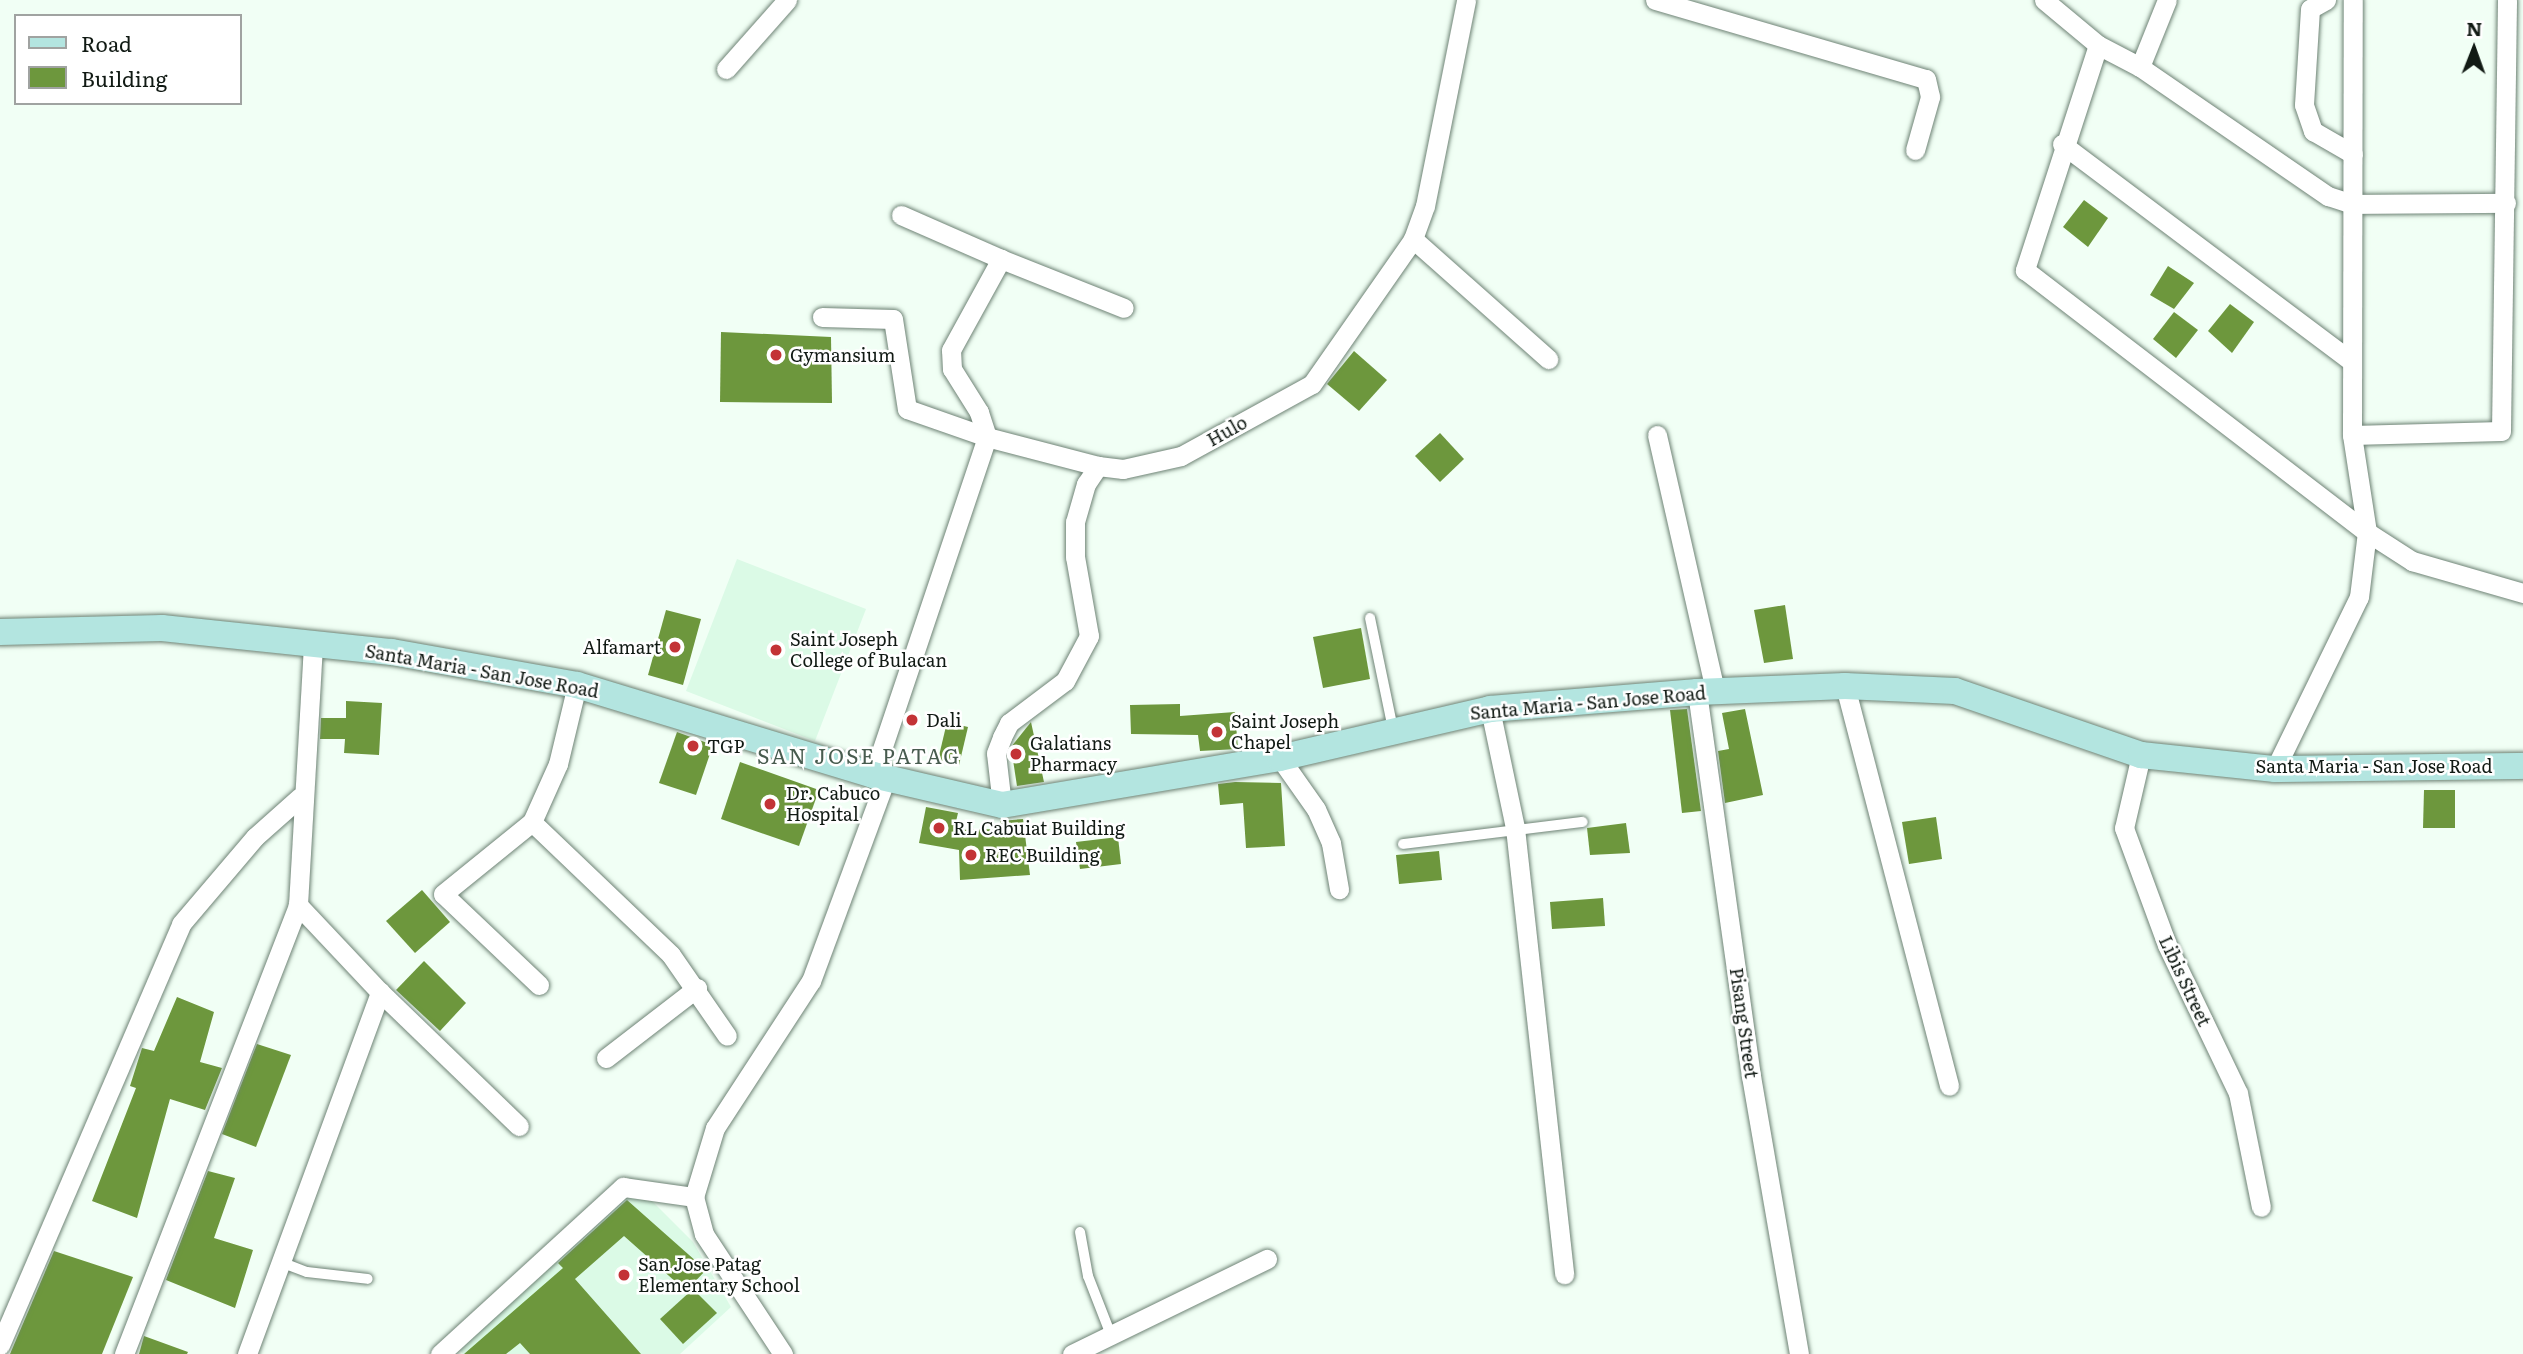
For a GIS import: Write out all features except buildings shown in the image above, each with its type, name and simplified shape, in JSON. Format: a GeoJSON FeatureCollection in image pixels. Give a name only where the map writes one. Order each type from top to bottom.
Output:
{"type":"FeatureCollection","features":[{"type":"Feature","properties":{"kind":"main road","name":"Santa Maria - San Jose Road"},"geometry":{"type":"LineString","coordinates":[[0,632],[162,628],[313,643],[577,685],[879,776],[1002,805],[1280,758],[1393,729],[1490,709],[1706,691],[1845,686],[1955,691],[2141,755],[2275,769],[2523,766]]}},
{"type":"Feature","properties":{"kind":"street"},"geometry":{"type":"LineString","coordinates":[[726,69],[788,0]]}},
{"type":"Feature","properties":{"kind":"street","name":"Hulo"},"geometry":{"type":"LineString","coordinates":[[822,317],[893,319],[907,409],[987,437],[1098,466],[1123,468],[1181,456],[1312,384],[1413,239],[1425,206],[1466,0]]}},
{"type":"Feature","properties":{"kind":"street"},"geometry":{"type":"LineString","coordinates":[[1655,0],[1926,79],[1930,97],[1915,150]]}},
{"type":"Feature","properties":{"kind":"street"},"geometry":{"type":"LineString","coordinates":[[2044,0],[2098,45],[2140,67],[2328,196],[2353,204],[2506,202]]}},
{"type":"Feature","properties":{"kind":"street"},"geometry":{"type":"LineString","coordinates":[[2140,67],[2167,0]]}},
{"type":"Feature","properties":{"kind":"street"},"geometry":{"type":"LineString","coordinates":[[2326,0],[2310,9],[2304,105],[2313,131],[2353,154]]}},
{"type":"Feature","properties":{"kind":"street"},"geometry":{"type":"LineString","coordinates":[[2275,769],[2359,597],[2367,532],[2352,435],[2353,0]]}},
{"type":"Feature","properties":{"kind":"street"},"geometry":{"type":"LineString","coordinates":[[2352,435],[2501,431],[2506,202],[2516,150],[2512,5]]}},
{"type":"Feature","properties":{"kind":"street"},"geometry":{"type":"LineString","coordinates":[[2098,45],[2062,144],[2025,270],[2367,532],[2412,561],[2523,593]]}},
{"type":"Feature","properties":{"kind":"street"},"geometry":{"type":"LineString","coordinates":[[2062,144],[2351,361]]}},
{"type":"Feature","properties":{"kind":"street"},"geometry":{"type":"LineString","coordinates":[[901,215],[1001,259],[1124,308]]}},
{"type":"Feature","properties":{"kind":"street"},"geometry":{"type":"LineString","coordinates":[[1413,239],[1548,359]]}},
{"type":"Feature","properties":{"kind":"street"},"geometry":{"type":"LineString","coordinates":[[783,1354],[704,1234],[694,1197],[715,1128],[811,981],[879,776],[987,437],[979,412],[952,369],[951,350],[1001,259]]}},
{"type":"Feature","properties":{"kind":"street","name":"Pisang Street"},"geometry":{"type":"LineString","coordinates":[[1657,435],[1706,691],[1751,1076],[1798,1354]]}},
{"type":"Feature","properties":{"kind":"street"},"geometry":{"type":"LineString","coordinates":[[1002,805],[996,754],[1009,723],[1065,681],[1084,653],[1089,636],[1075,522],[1098,466]]}},
{"type":"Feature","properties":{"kind":"street"},"geometry":{"type":"LineString","coordinates":[[124,1354],[298,905],[300,797],[313,643]]}},
{"type":"Feature","properties":{"kind":"street"},"geometry":{"type":"LineString","coordinates":[[539,985],[443,894],[532,822],[558,764],[577,685]]}},
{"type":"Feature","properties":{"kind":"street"},"geometry":{"type":"LineString","coordinates":[[1845,686],[1949,1086]]}},
{"type":"Feature","properties":{"kind":"street"},"geometry":{"type":"LineString","coordinates":[[1490,709],[1515,828],[1564,1273]]}},
{"type":"Feature","properties":{"kind":"street","name":"Libis Street"},"geometry":{"type":"LineString","coordinates":[[2141,755],[2124,828],[2166,945],[2238,1093],[2261,1207]]}},
{"type":"Feature","properties":{"kind":"street"},"geometry":{"type":"LineString","coordinates":[[1280,758],[1316,809],[1331,843],[1339,889]]}},
{"type":"Feature","properties":{"kind":"street"},"geometry":{"type":"LineString","coordinates":[[0,1345],[181,924],[255,837],[300,797]]}},
{"type":"Feature","properties":{"kind":"street"},"geometry":{"type":"LineString","coordinates":[[532,822],[671,955],[697,988],[727,1036]]}},
{"type":"Feature","properties":{"kind":"street"},"geometry":{"type":"LineString","coordinates":[[298,905],[380,992],[519,1126]]}},
{"type":"Feature","properties":{"kind":"street"},"geometry":{"type":"LineString","coordinates":[[606,1058],[697,988]]}},
{"type":"Feature","properties":{"kind":"street"},"geometry":{"type":"LineString","coordinates":[[247,1354],[278,1261],[380,992]]}},
{"type":"Feature","properties":{"kind":"street"},"geometry":{"type":"LineString","coordinates":[[440,1354],[624,1187],[694,1197]]}},
{"type":"Feature","properties":{"kind":"street"},"geometry":{"type":"LineString","coordinates":[[1072,1354],[1267,1259]]}},
{"type":"Feature","properties":{"kind":"lane"},"geometry":{"type":"LineString","coordinates":[[1370,618],[1393,729]]}},
{"type":"Feature","properties":{"kind":"lane"},"geometry":{"type":"LineString","coordinates":[[1403,845],[1515,828],[1583,822]]}},
{"type":"Feature","properties":{"kind":"lane"},"geometry":{"type":"LineString","coordinates":[[1080,1232],[1088,1276],[1111,1335]]}},
{"type":"Feature","properties":{"kind":"lane"},"geometry":{"type":"LineString","coordinates":[[278,1261],[307,1272],[368,1279]]}},
{"type":"Feature","properties":{"kind":"shaded area","name":"Saint Joseph College of Bulacan"},"geometry":{"type":"Polygon","coordinates":[[[737,559],[866,609],[815,741],[686,691],[737,559]]]}},
{"type":"Feature","properties":{"kind":"shaded area","name":"San Jose Patag Elementary School"},"geometry":{"type":"Polygon","coordinates":[[[620,1192],[644,1193],[693,1242],[731,1307],[680,1354],[463,1354],[459,1349],[620,1192]]]}},
{"type":"Feature","properties":{"kind":"place","name":"Gymansium"},"geometry":{"type":"Point","coordinates":[776,355]}},
{"type":"Feature","properties":{"kind":"place","name":"Alfamart"},"geometry":{"type":"Point","coordinates":[675,647]}},
{"type":"Feature","properties":{"kind":"place","name":"Saint Joseph College of Bulacan"},"geometry":{"type":"Point","coordinates":[776,650]}},
{"type":"Feature","properties":{"kind":"place","name":"Dali"},"geometry":{"type":"Point","coordinates":[912,720]}},
{"type":"Feature","properties":{"kind":"place","name":"Saint Joseph Chapel"},"geometry":{"type":"Point","coordinates":[1217,732]}},
{"type":"Feature","properties":{"kind":"place","name":"TGP"},"geometry":{"type":"Point","coordinates":[693,746]}},
{"type":"Feature","properties":{"kind":"place","name":"Galatians Pharmacy"},"geometry":{"type":"Point","coordinates":[1016,754]}},
{"type":"Feature","properties":{"kind":"place","name":"Dr. Cabuco Hospital"},"geometry":{"type":"Point","coordinates":[770,804]}},
{"type":"Feature","properties":{"kind":"place","name":"RL Cabuiat Building"},"geometry":{"type":"Point","coordinates":[939,828]}},
{"type":"Feature","properties":{"kind":"place","name":"REC Building"},"geometry":{"type":"Point","coordinates":[971,855]}},
{"type":"Feature","properties":{"kind":"place","name":"San Jose Patag Elementary School"},"geometry":{"type":"Point","coordinates":[624,1275]}},
{"type":"Feature","properties":{"kind":"district","name":"SAN JOSE PATAG"},"geometry":{"type":"Point","coordinates":[859,755]}}]}
